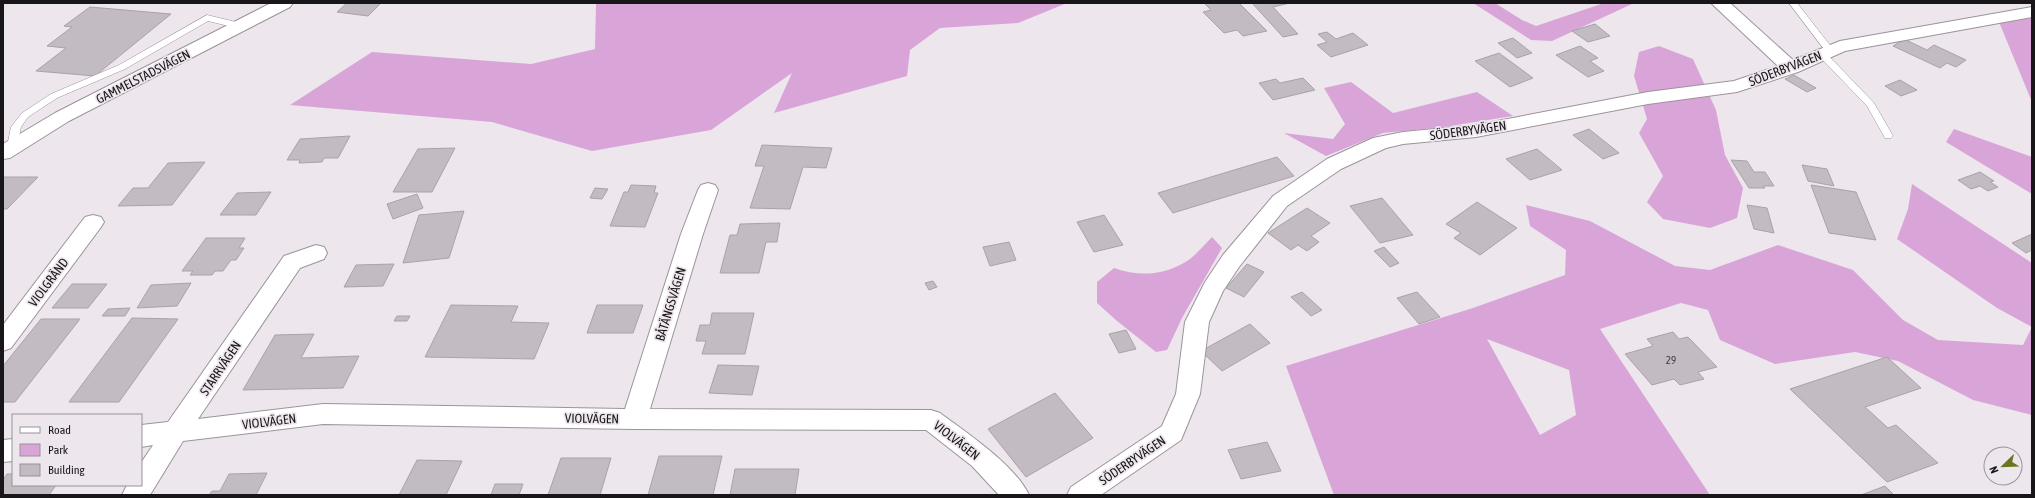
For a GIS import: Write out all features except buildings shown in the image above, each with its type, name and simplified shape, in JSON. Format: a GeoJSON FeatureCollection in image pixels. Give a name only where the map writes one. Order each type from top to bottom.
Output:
{"type":"FeatureCollection","features":[{"type":"Feature","properties":{"kind":"street","name":"GAMMELSTADSVÄGEN"},"geometry":{"type":"LineString","coordinates":[[8,150],[62,117],[284,3]]}},
{"type":"Feature","properties":{"kind":"street"},"geometry":{"type":"LineString","coordinates":[[1720,3],[1791,68]]}},
{"type":"Feature","properties":{"kind":"street","name":"SÖDERBYVÄGEN"},"geometry":{"type":"LineString","coordinates":[[1080,495],[1172,433],[1188,394],[1197,322],[1213,288],[1231,261],[1280,201],[1334,164],[1373,146],[1403,138],[1476,131],[1626,101],[1737,86],[1791,68],[1840,46],[2032,12]]}},
{"type":"Feature","properties":{"kind":"street","name":"BÅTÄNGSVÄGEN"},"geometry":{"type":"LineString","coordinates":[[634,419],[694,228],[708,190]]}},
{"type":"Feature","properties":{"kind":"street","name":"VIOLGRÄND"},"geometry":{"type":"LineString","coordinates":[[3,342],[93,222]]}},
{"type":"Feature","properties":{"kind":"street","name":"STARRVÄGEN"},"geometry":{"type":"LineString","coordinates":[[142,484],[175,432],[292,262],[316,253]]}},
{"type":"Feature","properties":{"kind":"street","name":"VIOLVÄGEN"},"geometry":{"type":"LineString","coordinates":[[142,436],[323,414],[634,419],[931,420],[982,458],[1016,495]]}},
{"type":"Feature","properties":{"kind":"street","name":"STARRVÄGEN"},"geometry":{"type":"LineString","coordinates":[[135,495],[141,486]]}},
{"type":"Feature","properties":{"kind":"lane"},"geometry":{"type":"LineString","coordinates":[[1793,3],[1826,52],[1872,105],[1888,136]]}},
{"type":"Feature","properties":{"kind":"green space"},"geometry":{"type":"Polygon","coordinates":[[[596,3],[1067,3],[1018,23],[940,28],[910,50],[907,76],[774,113],[792,73],[711,130],[592,151],[492,122],[290,105],[372,52],[531,64],[595,49],[596,3]]]}},
{"type":"Feature","properties":{"kind":"green space"},"geometry":{"type":"Polygon","coordinates":[[[1473,3],[1495,3],[1522,20],[1536,26],[1604,3],[1632,4],[1552,41],[1531,40],[1473,3]]]}},
{"type":"Feature","properties":{"kind":"green space"},"geometry":{"type":"Polygon","coordinates":[[[2032,18],[2032,102],[1999,22],[2032,18]]]}},
{"type":"Feature","properties":{"kind":"green space"},"geometry":{"type":"Polygon","coordinates":[[[1659,46],[1693,59],[1716,110],[1725,155],[1743,188],[1737,218],[1710,228],[1663,219],[1647,202],[1663,176],[1639,133],[1647,119],[1634,76],[1639,52],[1659,46]]]}},
{"type":"Feature","properties":{"kind":"green space"},"geometry":{"type":"Polygon","coordinates":[[[1351,82],[1393,113],[1477,92],[1513,116],[1444,127],[1383,133],[1326,156],[1284,133],[1333,139],[1345,124],[1324,88],[1351,82]]]}},
{"type":"Feature","properties":{"kind":"green space"},"geometry":{"type":"Polygon","coordinates":[[[1954,129],[2032,157],[2032,194],[1946,142],[1954,129]]]}},
{"type":"Feature","properties":{"kind":"green space"},"geometry":{"type":"Polygon","coordinates":[[[1912,184],[2032,263],[2032,327],[1997,308],[1897,239],[1908,209],[1912,184]]]}},
{"type":"Feature","properties":{"kind":"green space"},"geometry":{"type":"Polygon","coordinates":[[[1526,205],[1590,221],[1675,266],[1710,270],[1778,245],[1853,270],[1903,320],[1938,340],[2023,345],[2032,327],[2032,415],[1973,400],[1898,361],[1855,352],[1775,364],[1720,340],[1708,310],[1681,303],[1600,329],[1710,495],[1334,495],[1286,366],[1473,308],[1565,275],[1566,250],[1530,226],[1526,205]],[[1487,339],[1540,435],[1576,415],[1569,370],[1487,339]]]}},
{"type":"Feature","properties":{"kind":"green space"},"geometry":{"type":"Polygon","coordinates":[[[1212,237],[1222,248],[1182,318],[1167,350],[1156,352],[1097,303],[1097,282],[1114,268],[1123,271],[1148,274],[1165,271],[1190,259],[1212,237]]]}}]}
